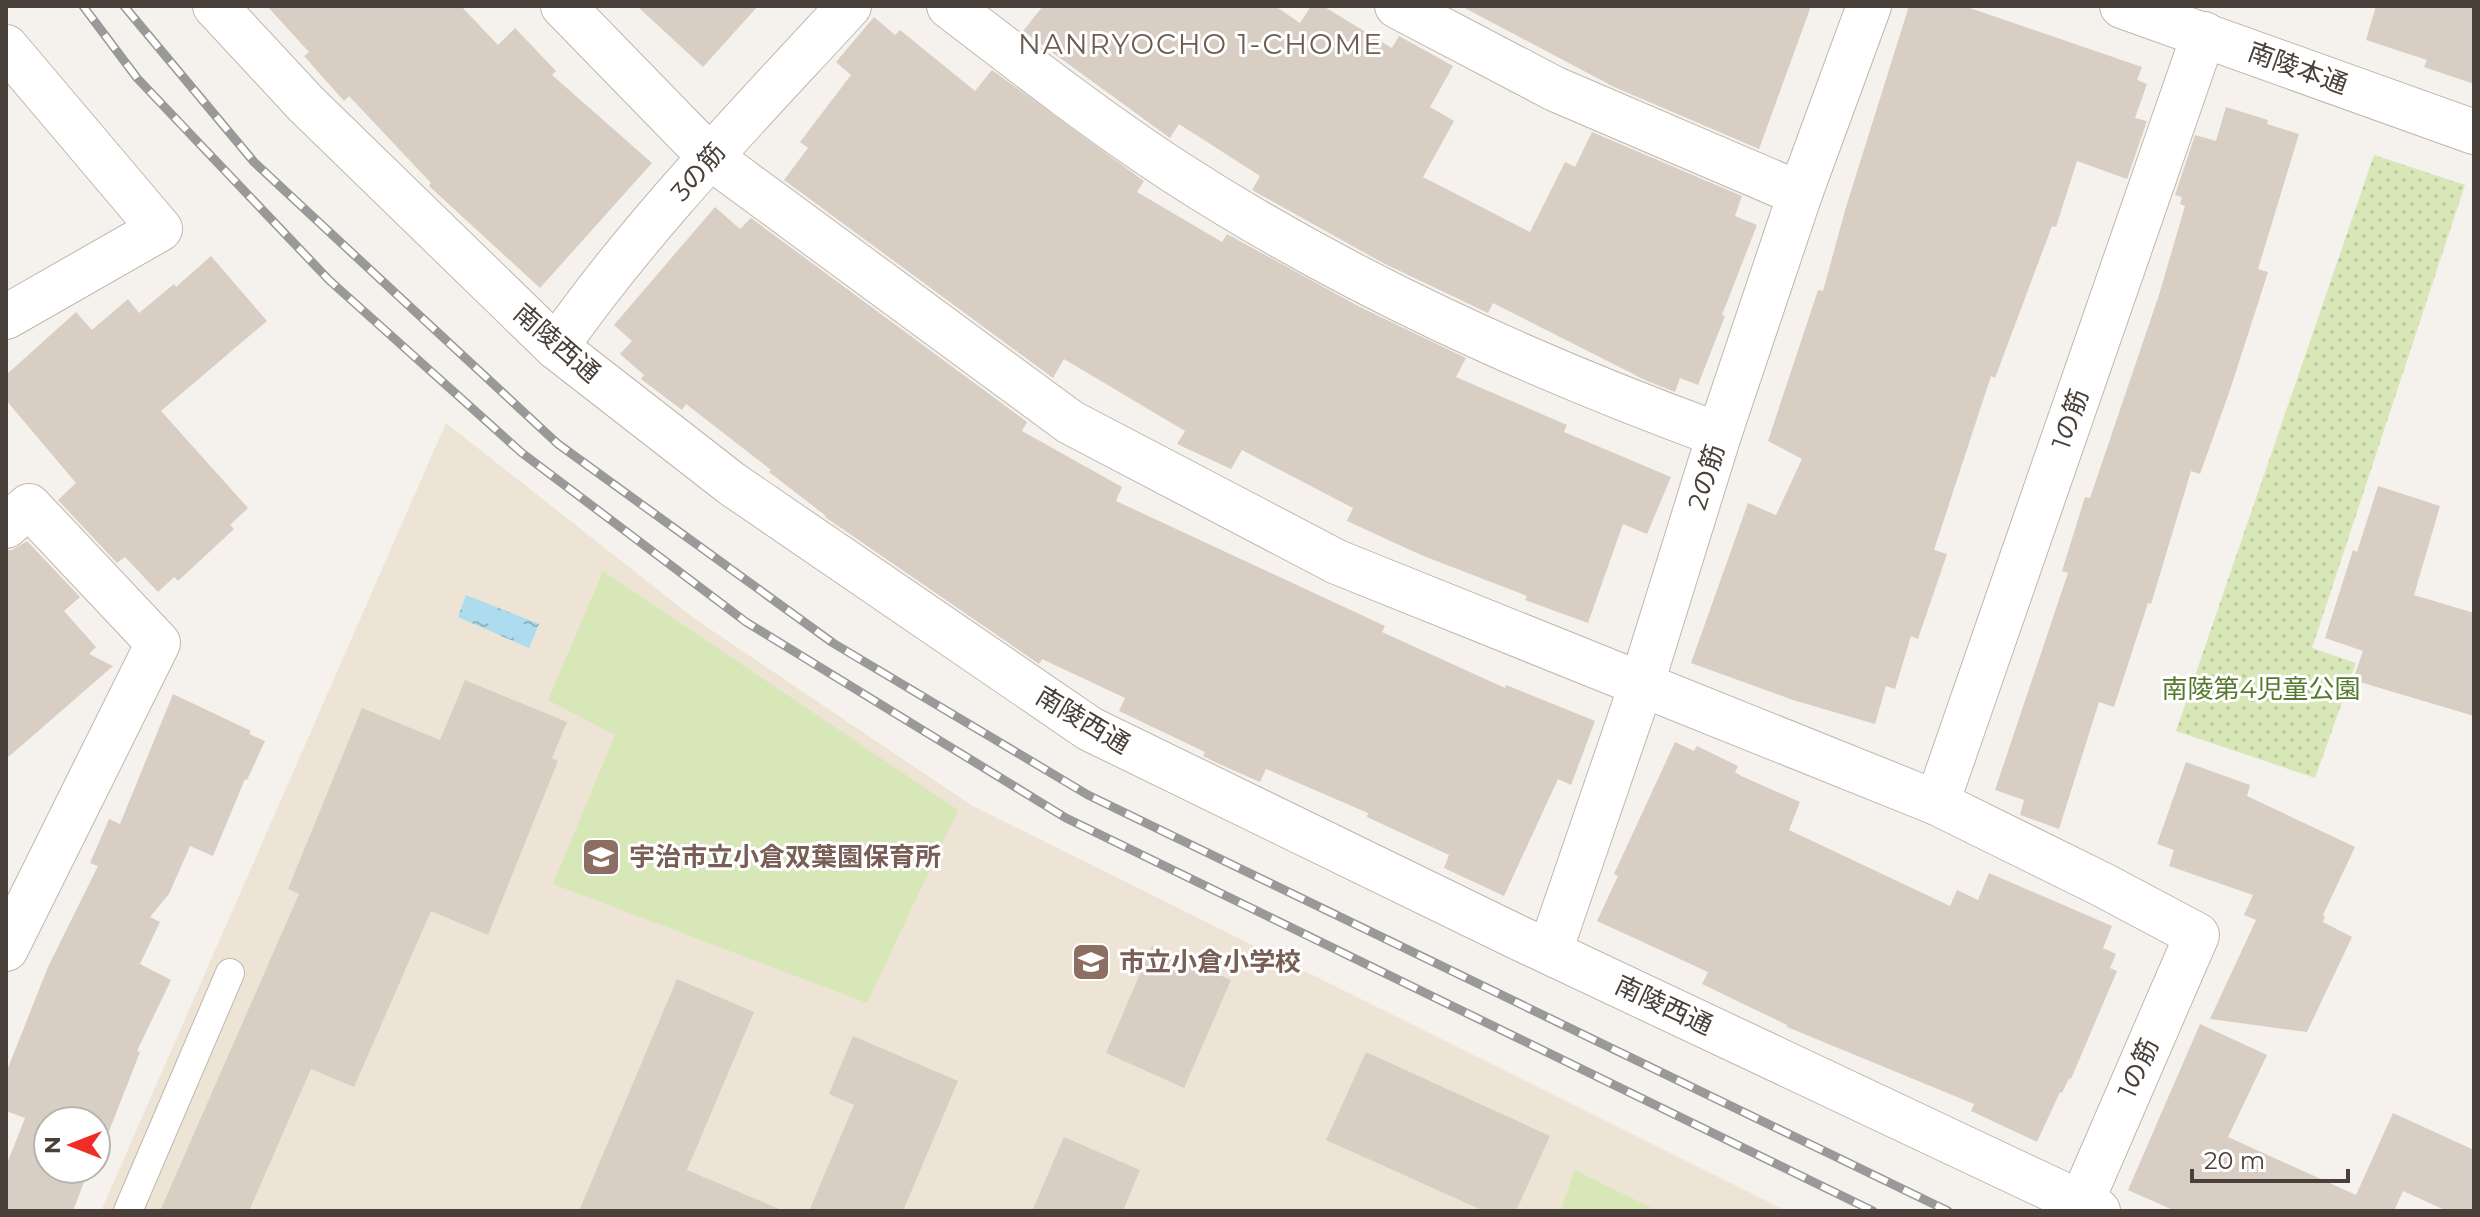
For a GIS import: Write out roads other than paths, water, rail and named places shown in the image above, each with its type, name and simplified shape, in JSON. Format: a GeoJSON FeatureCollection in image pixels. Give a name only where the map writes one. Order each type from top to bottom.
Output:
{"type":"FeatureCollection","features":[{"type":"Feature","properties":{"kind":"street","name":"南陵西通"},"geometry":{"type":"LineString","coordinates":[[215,6],[306,104],[556,347],[732,484],[1090,729],[2090,1207]]}},
{"type":"Feature","properties":{"kind":"street"},"geometry":{"type":"LineString","coordinates":[[563,6],[710,157],[1070,422],[1337,562],[1937,803]]}},
{"type":"Feature","properties":{"kind":"street","name":"3の筋"},"geometry":{"type":"LineString","coordinates":[[556,347],[591,297],[710,157],[849,6]]}},
{"type":"Feature","properties":{"kind":"street"},"geometry":{"type":"LineString","coordinates":[[949,6],[1087,111],[1176,172],[1294,243],[1376,288],[1488,343],[1602,392],[1719,435]]}},
{"type":"Feature","properties":{"kind":"street"},"geometry":{"type":"LineString","coordinates":[[1397,6],[1555,89],[1800,194]]}},
{"type":"Feature","properties":{"kind":"street","name":"2の筋"},"geometry":{"type":"LineString","coordinates":[[1550,951],[1642,683],[1719,435],[1800,194],[1869,6]]}},
{"type":"Feature","properties":{"kind":"street","name":"南陵本通"},"geometry":{"type":"LineString","coordinates":[[2122,6],[2474,132]]}},
{"type":"Feature","properties":{"kind":"street","name":"1の筋"},"geometry":{"type":"LineString","coordinates":[[2090,1207],[2197,935],[1937,803],[2204,34]]}},
{"type":"Feature","properties":{"kind":"street"},"geometry":{"type":"LineString","coordinates":[[6,47],[160,229],[6,317]]}},
{"type":"Feature","properties":{"kind":"street"},"geometry":{"type":"LineString","coordinates":[[6,526],[29,506],[158,643],[6,949]]}},
{"type":"Feature","properties":{"kind":"lane"},"geometry":{"type":"LineString","coordinates":[[128,1211],[230,973]]}},
{"type":"Feature","properties":{"kind":"water"},"geometry":{"type":"Polygon","coordinates":[[[466,595],[539,624],[529,648],[458,617],[466,595]]]}},
{"type":"Feature","properties":{"kind":"railway"},"geometry":{"type":"LineString","coordinates":[[83,6],[137,78],[329,280],[522,453],[746,622],[1066,818],[1873,1211]]}},
{"type":"Feature","properties":{"kind":"railway"},"geometry":{"type":"LineString","coordinates":[[124,6],[254,162],[558,444],[833,643],[1088,795],[1948,1211]]}},
{"type":"Feature","properties":{"kind":"place","name":"宇治市立小倉双葉園保育所"},"geometry":{"type":"Point","coordinates":[601,857]}},
{"type":"Feature","properties":{"kind":"place","name":"市立小倉小学校"},"geometry":{"type":"Point","coordinates":[1091,962]}},
{"type":"Feature","properties":{"kind":"district","name":"NANRYOCHO 1-CHOME"},"geometry":{"type":"Point","coordinates":[1201,44]}},
{"type":"Feature","properties":{"kind":"park label","name":"南陵第4児童公園"},"geometry":{"type":"Point","coordinates":[2261,689]}}]}
